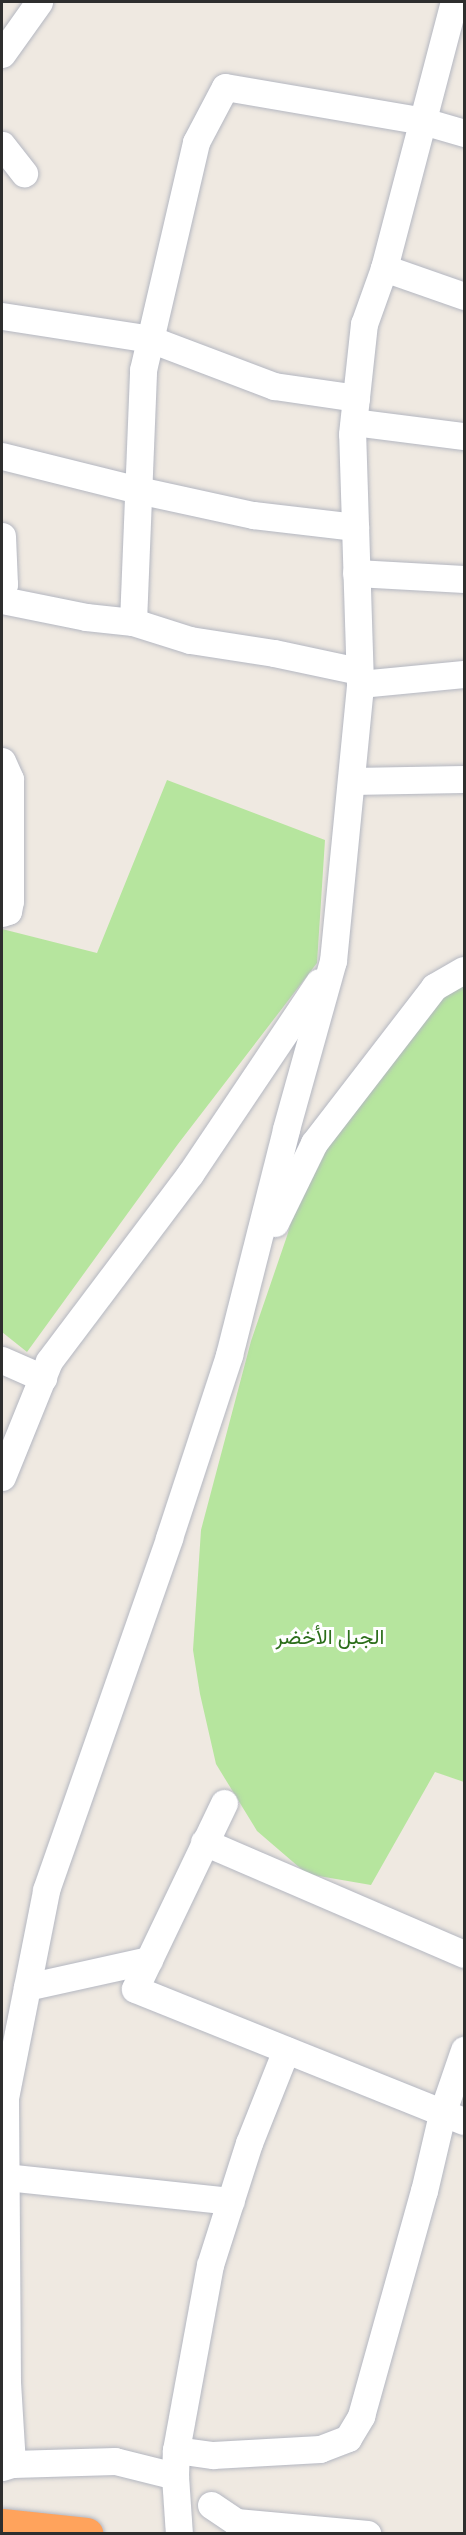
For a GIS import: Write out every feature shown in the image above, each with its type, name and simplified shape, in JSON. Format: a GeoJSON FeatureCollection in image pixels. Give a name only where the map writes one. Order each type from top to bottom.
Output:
{"type":"FeatureCollection","features":[{"type":"Feature","properties":{"kind":"highway"},"geometry":{"type":"LineString","coordinates":[[2,2525],[87,2534]]}},
{"type":"Feature","properties":{"kind":"street"},"geometry":{"type":"LineString","coordinates":[[2,54],[39,2]]}},
{"type":"Feature","properties":{"kind":"street"},"geometry":{"type":"LineString","coordinates":[[454,2],[384,268],[364,324],[355,410],[359,678],[333,961],[286,1129],[230,1355],[46,1890],[27,1987],[12,2005],[5,2098],[7,2465],[115,2461],[176,2463],[213,2455],[320,2449],[348,2438],[361,2416],[424,2191],[453,2117],[465,2050]]}},
{"type":"Feature","properties":{"kind":"street"},"geometry":{"type":"LineString","coordinates":[[133,622],[143,370],[196,142],[225,87],[423,121],[465,133]]}},
{"type":"Feature","properties":{"kind":"street"},"geometry":{"type":"LineString","coordinates":[[2,145],[24,174]]}},
{"type":"Feature","properties":{"kind":"street"},"geometry":{"type":"LineString","coordinates":[[384,268],[465,296]]}},
{"type":"Feature","properties":{"kind":"street"},"geometry":{"type":"LineString","coordinates":[[2,316],[150,339],[274,386],[355,410],[465,436]]}},
{"type":"Feature","properties":{"kind":"street"},"geometry":{"type":"LineString","coordinates":[[2,456],[138,490],[253,515],[355,527]]}},
{"type":"Feature","properties":{"kind":"street"},"geometry":{"type":"LineString","coordinates":[[2,536],[4,584],[2,590]]}},
{"type":"Feature","properties":{"kind":"street"},"geometry":{"type":"LineString","coordinates":[[356,573],[465,579]]}},
{"type":"Feature","properties":{"kind":"street"},"geometry":{"type":"LineString","coordinates":[[2,600],[86,617],[133,622],[190,640],[274,653],[359,678],[465,674]]}},
{"type":"Feature","properties":{"kind":"street"},"geometry":{"type":"LineString","coordinates":[[2,761],[10,779],[10,890],[8,911],[2,913]]}},
{"type":"Feature","properties":{"kind":"street"},"geometry":{"type":"LineString","coordinates":[[351,781],[465,779]]}},
{"type":"Feature","properties":{"kind":"street"},"geometry":{"type":"LineString","coordinates":[[2,1477],[50,1361],[190,1174],[333,961]]}},
{"type":"Feature","properties":{"kind":"street"},"geometry":{"type":"LineString","coordinates":[[250,1272],[314,1143],[434,987],[465,970]]}},
{"type":"Feature","properties":{"kind":"street"},"geometry":{"type":"LineString","coordinates":[[2,1360],[43,1378]]}},
{"type":"Feature","properties":{"kind":"street"},"geometry":{"type":"LineString","coordinates":[[224,1803],[135,1989],[453,2117]]}},
{"type":"Feature","properties":{"kind":"street"},"geometry":{"type":"LineString","coordinates":[[204,1842],[465,1954]]}},
{"type":"Feature","properties":{"kind":"street"},"geometry":{"type":"LineString","coordinates":[[27,1987],[149,1960]]}},
{"type":"Feature","properties":{"kind":"street"},"geometry":{"type":"LineString","coordinates":[[179,2534],[176,2463],[210,2265],[249,2143],[286,2050]]}},
{"type":"Feature","properties":{"kind":"street"},"geometry":{"type":"LineString","coordinates":[[6,2177],[231,2201]]}},
{"type":"Feature","properties":{"kind":"street"},"geometry":{"type":"LineString","coordinates":[[211,2505],[236,2522],[367,2534]]}},
{"type":"Feature","properties":{"kind":"green space"},"geometry":{"type":"Polygon","coordinates":[[[167,780],[325,840],[317,963],[178,1144],[27,1352],[2,1332],[2,929],[97,953],[167,780]]]}},
{"type":"Feature","properties":{"kind":"green space","name":"الجبل الأخضر"},"geometry":{"type":"Polygon","coordinates":[[[464,970],[464,1782],[435,1772],[371,1885],[307,1874],[257,1831],[216,1764],[200,1694],[193,1650],[201,1530],[251,1341],[287,1236],[314,1143],[464,970]]]}}]}
